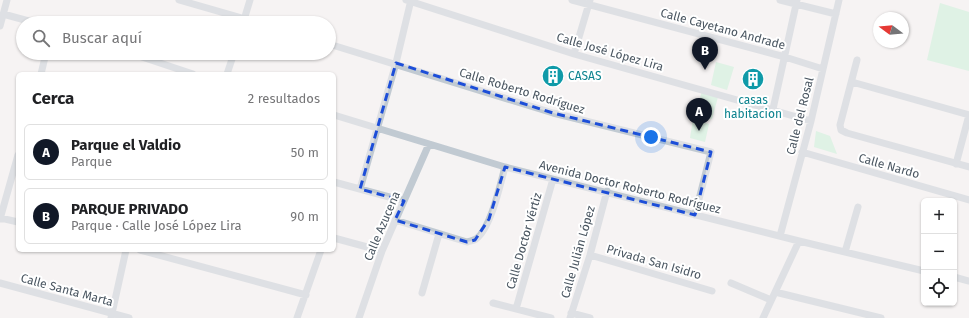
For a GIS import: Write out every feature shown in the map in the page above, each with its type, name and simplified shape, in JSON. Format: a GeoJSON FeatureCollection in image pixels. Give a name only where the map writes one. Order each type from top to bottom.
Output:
{"type":"FeatureCollection","features":[{"type":"Feature","properties":{"kind":"street"},"geometry":{"type":"LineString","coordinates":[[0,26],[7,0]]}},
{"type":"Feature","properties":{"kind":"street"},"geometry":{"type":"LineString","coordinates":[[179,0],[229,16]]}},
{"type":"Feature","properties":{"kind":"street"},"geometry":{"type":"LineString","coordinates":[[245,16],[250,0]]}},
{"type":"Feature","properties":{"kind":"street","name":"Calle Cayetano Andrade"},"geometry":{"type":"LineString","coordinates":[[572,0],[589,2],[823,69]]}},
{"type":"Feature","properties":{"kind":"street"},"geometry":{"type":"LineString","coordinates":[[780,0],[797,2],[836,14]]}},
{"type":"Feature","properties":{"kind":"street","name":"Calle del Rosal"},"geometry":{"type":"LineString","coordinates":[[780,236],[823,69],[839,0]]}},
{"type":"Feature","properties":{"kind":"street"},"geometry":{"type":"LineString","coordinates":[[360,189],[413,1]]}},
{"type":"Feature","properties":{"kind":"street","name":"Calle José López Lira"},"geometry":{"type":"LineString","coordinates":[[413,1],[574,54],[773,109],[810,121]]}},
{"type":"Feature","properties":{"kind":"street"},"geometry":{"type":"LineString","coordinates":[[574,54],[589,2]]}},
{"type":"Feature","properties":{"kind":"street"},"geometry":{"type":"LineString","coordinates":[[773,109],[797,2]]}},
{"type":"Feature","properties":{"kind":"street"},"geometry":{"type":"LineString","coordinates":[[3,14],[16,18]]}},
{"type":"Feature","properties":{"kind":"street","name":"Calle Roberto Rodríguez"},"geometry":{"type":"LineString","coordinates":[[336,46],[396,63],[553,113],[711,152],[695,215]]}},
{"type":"Feature","properties":{"kind":"street"},"geometry":{"type":"LineString","coordinates":[[41,72],[44,60]]}},
{"type":"Feature","properties":{"kind":"street"},"geometry":{"type":"LineString","coordinates":[[151,60],[187,72]]}},
{"type":"Feature","properties":{"kind":"street"},"geometry":{"type":"LineString","coordinates":[[228,72],[232,60]]}},
{"type":"Feature","properties":{"kind":"street"},"geometry":{"type":"LineString","coordinates":[[857,60],[840,125],[841,130],[846,133],[969,167]]}},
{"type":"Feature","properties":{"kind":"street"},"geometry":{"type":"LineString","coordinates":[[852,82],[969,115],[956,164]]}},
{"type":"Feature","properties":{"kind":"street","name":"Avenida Doctor Roberto Rodríguez"},"geometry":{"type":"LineString","coordinates":[[336,116],[553,179],[607,191],[799,242],[921,270]]}},
{"type":"Feature","properties":{"kind":"street","name":"Calle Azucena"},"geometry":{"type":"LineString","coordinates":[[359,318],[382,251],[430,144]]}},
{"type":"Feature","properties":{"kind":"street","name":"Calle Nardo"},"geometry":{"type":"LineString","coordinates":[[802,152],[969,200]]}},
{"type":"Feature","properties":{"kind":"street"},"geometry":{"type":"LineString","coordinates":[[16,162],[0,218],[16,222]]}},
{"type":"Feature","properties":{"kind":"street"},"geometry":{"type":"LineString","coordinates":[[395,220],[467,242],[475,240],[483,231],[489,219],[505,166]]}},
{"type":"Feature","properties":{"kind":"street","name":"Calle Doctor Vértiz"},"geometry":{"type":"LineString","coordinates":[[516,309],[553,179]]}},
{"type":"Feature","properties":{"kind":"street"},"geometry":{"type":"LineString","coordinates":[[336,183],[404,201]]}},
{"type":"Feature","properties":{"kind":"street"},"geometry":{"type":"LineString","coordinates":[[9,188],[16,184]]}},
{"type":"Feature","properties":{"kind":"street","name":"Calle Julián López"},"geometry":{"type":"LineString","coordinates":[[570,315],[590,255],[607,191]]}},
{"type":"Feature","properties":{"kind":"street"},"geometry":{"type":"LineString","coordinates":[[844,252],[858,207]]}},
{"type":"Feature","properties":{"kind":"street"},"geometry":{"type":"LineString","coordinates":[[422,293],[440,234]]}},
{"type":"Feature","properties":{"kind":"street"},"geometry":{"type":"LineString","coordinates":[[336,239],[382,251]]}},
{"type":"Feature","properties":{"kind":"street"},"geometry":{"type":"LineString","coordinates":[[763,318],[799,242]]}},
{"type":"Feature","properties":{"kind":"street"},"geometry":{"type":"LineString","coordinates":[[111,316],[126,252]]}},
{"type":"Feature","properties":{"kind":"street"},"geometry":{"type":"LineString","coordinates":[[147,252],[306,295]]}},
{"type":"Feature","properties":{"kind":"street"},"geometry":{"type":"LineString","coordinates":[[297,318],[320,252]]}},
{"type":"Feature","properties":{"kind":"street","name":"Privada San Isidro"},"geometry":{"type":"LineString","coordinates":[[590,255],[712,290]]}},
{"type":"Feature","properties":{"kind":"street"},"geometry":{"type":"LineString","coordinates":[[957,279],[969,281]]}},
{"type":"Feature","properties":{"kind":"street","name":"Calle Santa Marta"},"geometry":{"type":"LineString","coordinates":[[0,283],[111,316],[129,318]]}},
{"type":"Feature","properties":{"kind":"street"},"geometry":{"type":"LineString","coordinates":[[731,283],[771,300]]}},
{"type":"Feature","properties":{"kind":"street"},"geometry":{"type":"LineString","coordinates":[[776,292],[879,318]]}},
{"type":"Feature","properties":{"kind":"street"},"geometry":{"type":"LineString","coordinates":[[493,303],[551,318]]}},
{"type":"Feature","properties":{"kind":"street"},"geometry":{"type":"LineString","coordinates":[[570,315],[590,318]]}},
{"type":"Feature","properties":{"kind":"highlighted area"},"geometry":{"type":"Polygon","coordinates":[[[396,63],[553,113],[711,152],[695,215],[505,167],[489,219],[475,240],[467,242],[395,220],[404,201],[360,189],[396,63]]]}},
{"type":"Feature","properties":{"kind":"green space"},"geometry":{"type":"Polygon","coordinates":[[[940,3],[969,12],[969,71],[927,60],[940,3]]]}},
{"type":"Feature","properties":{"kind":"green space"},"geometry":{"type":"Polygon","coordinates":[[[716,62],[734,67],[727,90],[711,85],[716,62]]]}},
{"type":"Feature","properties":{"kind":"green space"},"geometry":{"type":"Polygon","coordinates":[[[702,91],[718,97],[712,119],[695,114],[702,91]]]}},
{"type":"Feature","properties":{"kind":"green space"},"geometry":{"type":"Polygon","coordinates":[[[693,119],[709,124],[705,142],[690,138],[693,119]]]}},
{"type":"Feature","properties":{"kind":"green space"},"geometry":{"type":"Polygon","coordinates":[[[816,131],[830,136],[837,154],[814,147],[816,131]]]}},
{"type":"Feature","properties":{"kind":"place","name":"PARQUE PRIVADO"},"geometry":{"type":"Point","coordinates":[705,70]}},
{"type":"Feature","properties":{"kind":"place","name":"CASAS"},"geometry":{"type":"Point","coordinates":[553,76]}},
{"type":"Feature","properties":{"kind":"place","name":"casas habitacion"},"geometry":{"type":"Point","coordinates":[753,79]}},
{"type":"Feature","properties":{"kind":"place","name":"Parque el Valdio"},"geometry":{"type":"Point","coordinates":[699,131]}}]}
